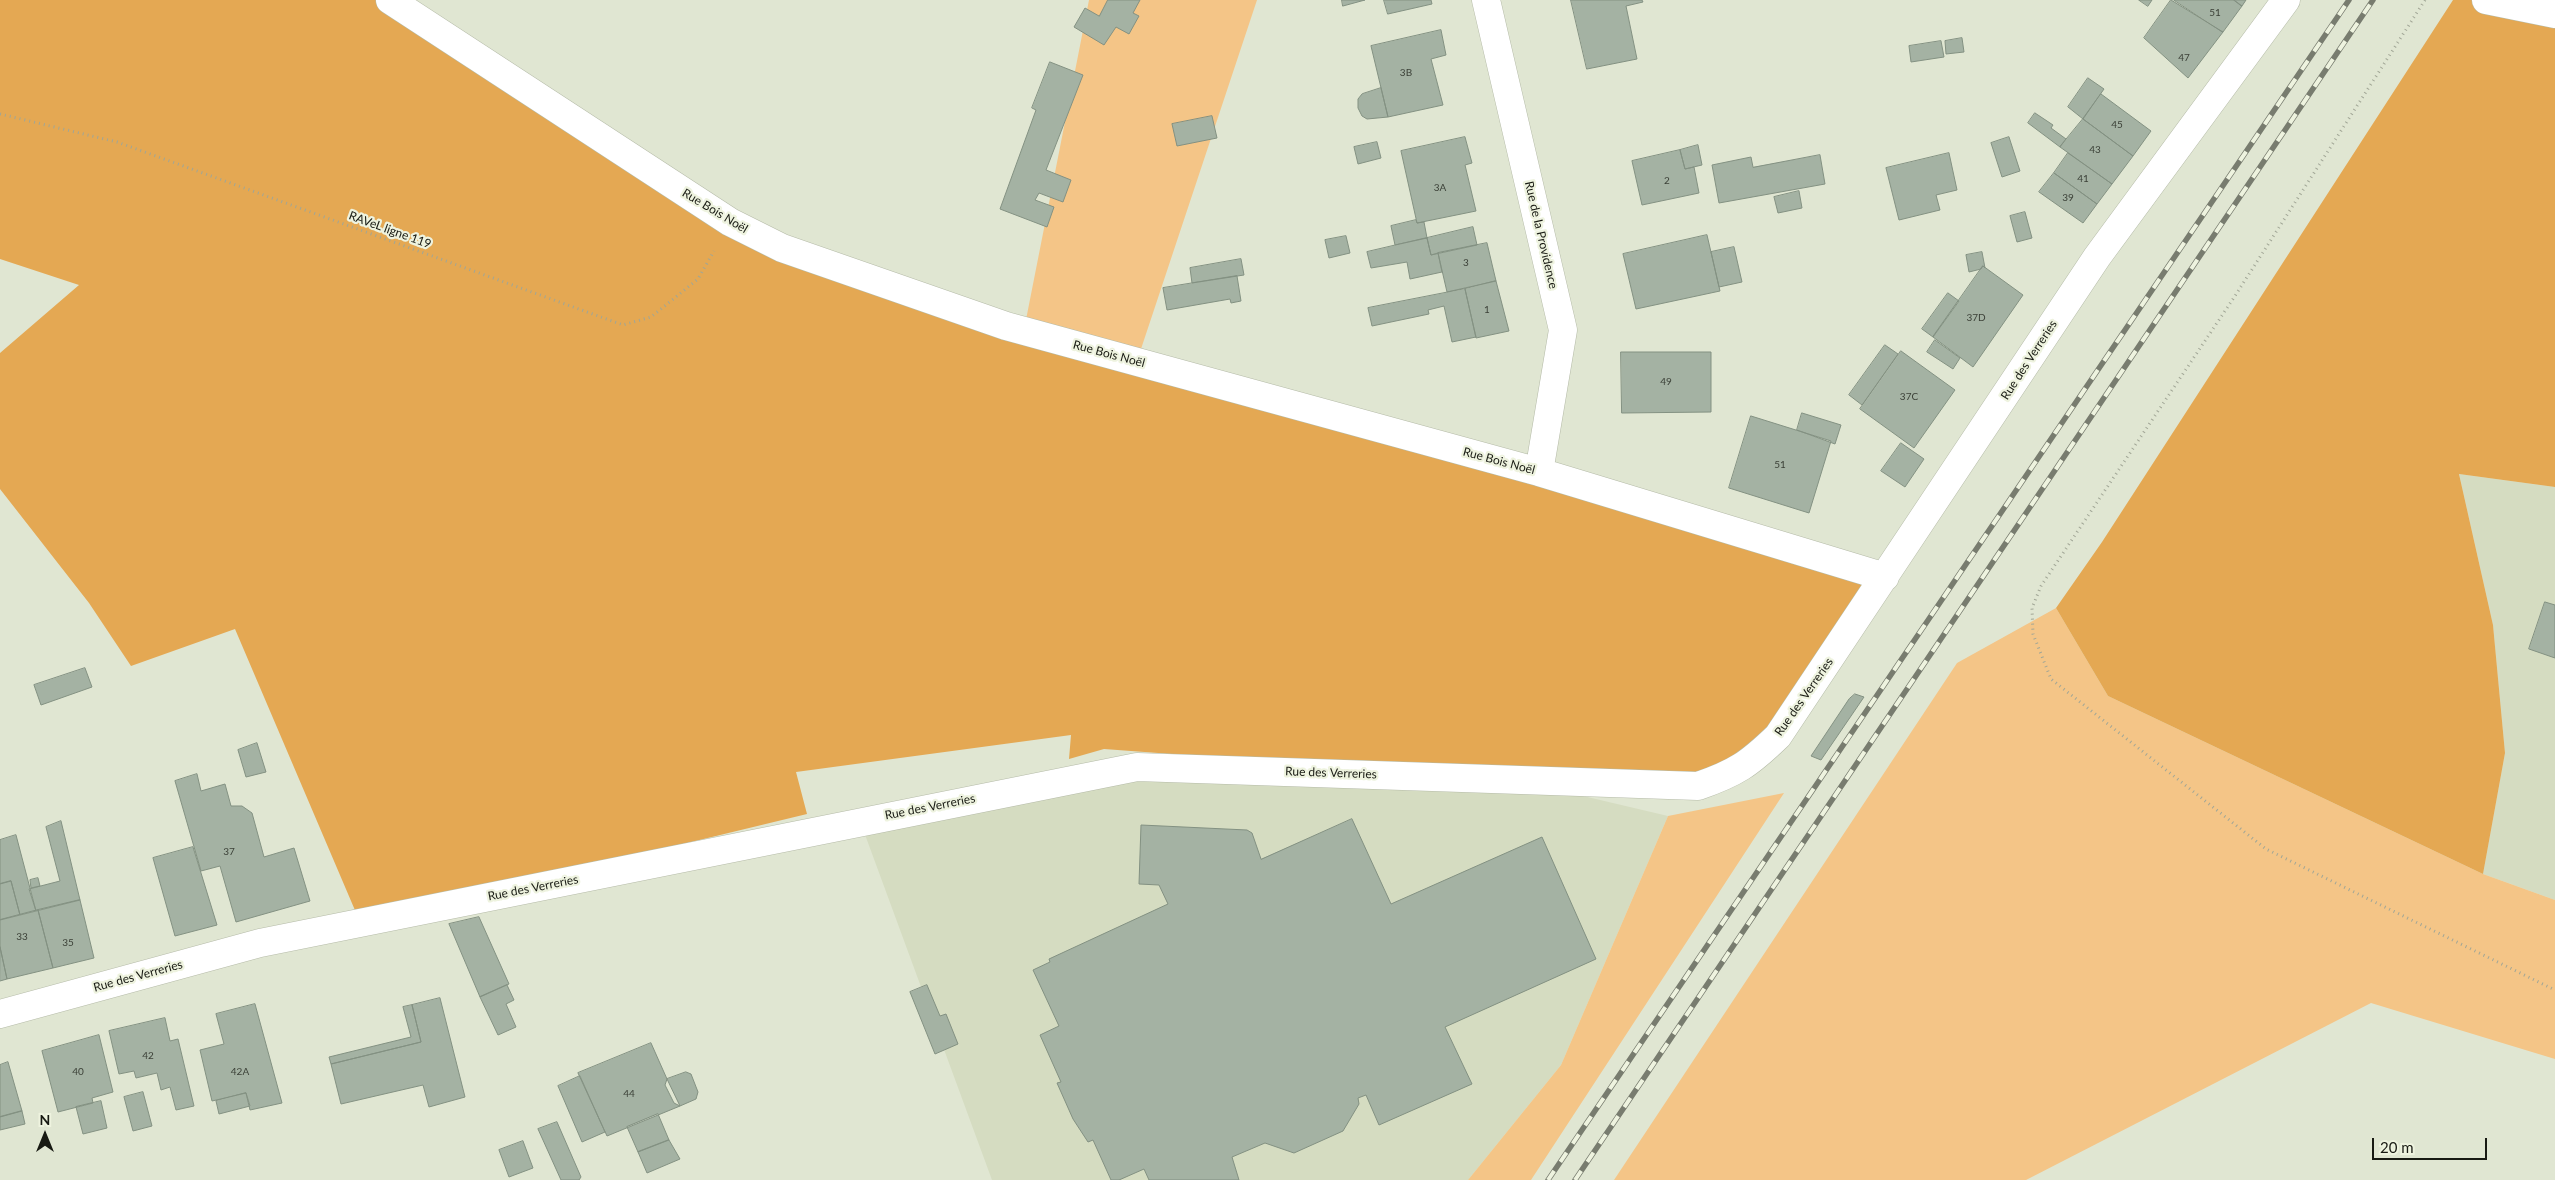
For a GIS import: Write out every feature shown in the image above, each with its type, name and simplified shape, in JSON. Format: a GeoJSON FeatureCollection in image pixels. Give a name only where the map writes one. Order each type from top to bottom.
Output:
{"type":"FeatureCollection","features":[{"type":"Feature","properties":{"kind":"street","name":"Rue Bois Noël"},"geometry":{"type":"LineString","coordinates":[[390,0],[730,222],[782,248],[1006,326],[1539,472],[1885,577]]}},
{"type":"Feature","properties":{"kind":"street","name":"Rue de la Providence"},"geometry":{"type":"LineString","coordinates":[[1486,0],[1563,330],[1539,472]]}},
{"type":"Feature","properties":{"kind":"street","name":"Rue des Verreries"},"geometry":{"type":"LineString","coordinates":[[0,1014],[260,943],[1137,767],[1698,786],[1727,776],[1750,763],[1778,736],[2097,257],[2286,0]]}},
{"type":"Feature","properties":{"kind":"street"},"geometry":{"type":"LineString","coordinates":[[2486,0],[2555,14]]}},
{"type":"Feature","properties":{"kind":"path"},"geometry":{"type":"LineString","coordinates":[[2425,0],[2233,300],[2041,586],[2032,608],[2033,634],[2051,679],[2266,849],[2555,990]]}},
{"type":"Feature","properties":{"kind":"path","name":"RAVeL ligne 119"},"geometry":{"type":"LineString","coordinates":[[0,114],[117,142],[623,325],[651,317],[698,279],[730,222]]}},
{"type":"Feature","properties":{"kind":"shaded area"},"geometry":{"type":"Polygon","coordinates":[[[0,0],[390,0],[730,222],[1006,326],[1885,577],[1817,678],[1727,776],[1511,779],[1104,749],[1069,759],[1071,735],[796,772],[807,814],[360,922],[235,629],[131,666],[89,603],[0,489],[0,353],[79,285],[0,259],[0,0]]]}},
{"type":"Feature","properties":{"kind":"shaded area"},"geometry":{"type":"Polygon","coordinates":[[[1089,0],[1257,0],[1137,361],[1022,340],[1089,0]]]}},
{"type":"Feature","properties":{"kind":"shaded area"},"geometry":{"type":"Polygon","coordinates":[[[2453,0],[2485,0],[2555,15],[2555,487],[2459,474],[2493,625],[2505,753],[2483,874],[2108,696],[2056,608],[2102,542],[2453,0]]]}},
{"type":"Feature","properties":{"kind":"shaded area"},"geometry":{"type":"Polygon","coordinates":[[[2459,474],[2555,487],[2555,900],[2483,874],[2505,753],[2493,625],[2459,474]]]}},
{"type":"Feature","properties":{"kind":"shaded area"},"geometry":{"type":"Polygon","coordinates":[[[2056,608],[2108,696],[2483,874],[2555,900],[2555,1059],[2371,1003],[2026,1180],[1614,1180],[1957,663],[2056,608]]]}},
{"type":"Feature","properties":{"kind":"shaded area"},"geometry":{"type":"Polygon","coordinates":[[[1137,767],[1511,779],[1668,816],[1561,1065],[1468,1180],[992,1180],[860,821],[1137,767]]]}},
{"type":"Feature","properties":{"kind":"shaded area"},"geometry":{"type":"Polygon","coordinates":[[[1784,793],[1531,1180],[1468,1180],[1561,1065],[1668,816],[1784,793]]]}},
{"type":"Feature","properties":{"kind":"building"},"geometry":{"type":"Polygon","coordinates":[[[1108,0],[1140,0],[1133,13],[1139,16],[1129,34],[1116,27],[1104,45],[1074,27],[1085,8],[1099,16],[1108,0]]]}},
{"type":"Feature","properties":{"kind":"building"},"geometry":{"type":"Polygon","coordinates":[[[1342,0],[1365,0],[1343,6],[1342,0]]]}},
{"type":"Feature","properties":{"kind":"building"},"geometry":{"type":"Polygon","coordinates":[[[1384,0],[1431,0],[1432,4],[1388,14],[1384,0]]]}},
{"type":"Feature","properties":{"kind":"building"},"geometry":{"type":"Polygon","coordinates":[[[1571,0],[1642,0],[1643,2],[1626,6],[1637,59],[1587,69],[1571,0]]]}},
{"type":"Feature","properties":{"kind":"building"},"geometry":{"type":"Polygon","coordinates":[[[2139,0],[2152,0],[2148,6],[2139,0]]]}},
{"type":"Feature","properties":{"kind":"building"},"geometry":{"type":"Polygon","coordinates":[[[2171,0],[2223,32],[2188,78],[2144,38],[2171,0]]]}},
{"type":"Feature","properties":{"kind":"building"},"geometry":{"type":"Polygon","coordinates":[[[2174,0],[2234,0],[2242,6],[2223,32],[2174,0]]]}},
{"type":"Feature","properties":{"kind":"building"},"geometry":{"type":"Polygon","coordinates":[[[2234,0],[2246,0],[2242,6],[2234,0]]]}},
{"type":"Feature","properties":{"kind":"building"},"geometry":{"type":"Polygon","coordinates":[[[1441,30],[1446,55],[1431,59],[1443,105],[1388,117],[1371,46],[1441,30]]]}},
{"type":"Feature","properties":{"kind":"building"},"geometry":{"type":"Polygon","coordinates":[[[1962,38],[1964,52],[1946,54],[1945,41],[1962,38]]]}},
{"type":"Feature","properties":{"kind":"building"},"geometry":{"type":"Polygon","coordinates":[[[1941,41],[1944,57],[1911,62],[1909,46],[1941,41]]]}},
{"type":"Feature","properties":{"kind":"building"},"geometry":{"type":"Polygon","coordinates":[[[1050,62],[1083,75],[1046,170],[1071,180],[1063,202],[1039,193],[1035,200],[1054,207],[1047,227],[1000,209],[1036,110],[1032,108],[1050,62]]]}},
{"type":"Feature","properties":{"kind":"building"},"geometry":{"type":"Polygon","coordinates":[[[2088,78],[2104,89],[2083,119],[2068,107],[2088,78]]]}},
{"type":"Feature","properties":{"kind":"building"},"geometry":{"type":"Polygon","coordinates":[[[1381,88],[1388,117],[1367,119],[1362,116],[1358,108],[1358,99],[1362,94],[1381,88]]]}},
{"type":"Feature","properties":{"kind":"building"},"geometry":{"type":"Polygon","coordinates":[[[2101,94],[2151,131],[2133,156],[2083,119],[2101,94]]]}},
{"type":"Feature","properties":{"kind":"building"},"geometry":{"type":"Polygon","coordinates":[[[2035,113],[2053,125],[2051,128],[2066,139],[2060,147],[2028,123],[2035,113]]]}},
{"type":"Feature","properties":{"kind":"building"},"geometry":{"type":"Polygon","coordinates":[[[1212,116],[1217,138],[1177,146],[1172,124],[1212,116]]]}},
{"type":"Feature","properties":{"kind":"building"},"geometry":{"type":"Polygon","coordinates":[[[2083,119],[2133,156],[2112,184],[2060,147],[2083,119]]]}},
{"type":"Feature","properties":{"kind":"building"},"geometry":{"type":"Polygon","coordinates":[[[1465,137],[1472,163],[1465,165],[1476,211],[1417,223],[1401,151],[1465,137]]]}},
{"type":"Feature","properties":{"kind":"building"},"geometry":{"type":"Polygon","coordinates":[[[2009,137],[2020,171],[2002,177],[1991,143],[2009,137]]]}},
{"type":"Feature","properties":{"kind":"building"},"geometry":{"type":"Polygon","coordinates":[[[1377,142],[1381,158],[1358,164],[1354,147],[1377,142]]]}},
{"type":"Feature","properties":{"kind":"building"},"geometry":{"type":"Polygon","coordinates":[[[1698,145],[1702,165],[1685,169],[1680,150],[1698,145]]]}},
{"type":"Feature","properties":{"kind":"building"},"geometry":{"type":"Polygon","coordinates":[[[1680,150],[1685,169],[1694,167],[1699,193],[1642,205],[1632,161],[1680,150]]]}},
{"type":"Feature","properties":{"kind":"building"},"geometry":{"type":"Polygon","coordinates":[[[1949,153],[1957,190],[1936,195],[1940,210],[1899,220],[1886,168],[1949,153]]]}},
{"type":"Feature","properties":{"kind":"building"},"geometry":{"type":"Polygon","coordinates":[[[2068,153],[2112,184],[2097,204],[2054,173],[2068,153]]]}},
{"type":"Feature","properties":{"kind":"building"},"geometry":{"type":"Polygon","coordinates":[[[1820,155],[1825,184],[1719,203],[1712,165],[1751,157],[1753,167],[1820,155]]]}},
{"type":"Feature","properties":{"kind":"building"},"geometry":{"type":"Polygon","coordinates":[[[2054,173],[2097,204],[2083,223],[2039,192],[2054,173]]]}},
{"type":"Feature","properties":{"kind":"building"},"geometry":{"type":"Polygon","coordinates":[[[1799,191],[1802,208],[1778,213],[1774,197],[1799,191]]]}},
{"type":"Feature","properties":{"kind":"building"},"geometry":{"type":"Polygon","coordinates":[[[2025,212],[2032,238],[2017,242],[2010,216],[2025,212]]]}},
{"type":"Feature","properties":{"kind":"building"},"geometry":{"type":"Polygon","coordinates":[[[1416,220],[1417,223],[1424,222],[1427,238],[1395,245],[1391,226],[1416,220]]]}},
{"type":"Feature","properties":{"kind":"building"},"geometry":{"type":"Polygon","coordinates":[[[1473,227],[1477,245],[1431,255],[1427,238],[1473,227]]]}},
{"type":"Feature","properties":{"kind":"building"},"geometry":{"type":"Polygon","coordinates":[[[1707,235],[1720,291],[1636,309],[1623,254],[1707,235]]]}},
{"type":"Feature","properties":{"kind":"building"},"geometry":{"type":"Polygon","coordinates":[[[1346,236],[1350,253],[1329,258],[1325,240],[1346,236]]]}},
{"type":"Feature","properties":{"kind":"building"},"geometry":{"type":"Polygon","coordinates":[[[1427,238],[1431,255],[1438,253],[1442,272],[1410,279],[1407,262],[1371,268],[1367,252],[1427,238]]]}},
{"type":"Feature","properties":{"kind":"building"},"geometry":{"type":"Polygon","coordinates":[[[1487,243],[1496,281],[1447,292],[1438,253],[1487,243]]]}},
{"type":"Feature","properties":{"kind":"building"},"geometry":{"type":"Polygon","coordinates":[[[1734,247],[1742,282],[1719,287],[1711,252],[1734,247]]]}},
{"type":"Feature","properties":{"kind":"building"},"geometry":{"type":"Polygon","coordinates":[[[1982,252],[1985,268],[1983,266],[1981,269],[1969,272],[1966,255],[1982,252]]]}},
{"type":"Feature","properties":{"kind":"building"},"geometry":{"type":"Polygon","coordinates":[[[1241,259],[1244,275],[1192,283],[1190,268],[1241,259]]]}},
{"type":"Feature","properties":{"kind":"building"},"geometry":{"type":"Polygon","coordinates":[[[1983,266],[2023,295],[1973,367],[1933,337],[1983,266]]]}},
{"type":"Feature","properties":{"kind":"building"},"geometry":{"type":"Polygon","coordinates":[[[1237,276],[1241,301],[1231,303],[1230,299],[1167,310],[1163,288],[1237,276]]]}},
{"type":"Feature","properties":{"kind":"building"},"geometry":{"type":"Polygon","coordinates":[[[1496,281],[1509,331],[1476,338],[1465,289],[1496,281]]]}},
{"type":"Feature","properties":{"kind":"building"},"geometry":{"type":"Polygon","coordinates":[[[1465,289],[1476,337],[1452,342],[1444,306],[1428,310],[1429,314],[1372,326],[1368,308],[1465,289]]]}},
{"type":"Feature","properties":{"kind":"building"},"geometry":{"type":"Polygon","coordinates":[[[1948,293],[1959,301],[1933,337],[1922,329],[1948,293]]]}},
{"type":"Feature","properties":{"kind":"building"},"geometry":{"type":"Polygon","coordinates":[[[1935,340],[1960,358],[1953,369],[1927,352],[1935,340]]]}},
{"type":"Feature","properties":{"kind":"building"},"geometry":{"type":"Polygon","coordinates":[[[1885,345],[1898,354],[1862,405],[1849,395],[1885,345]]]}},
{"type":"Feature","properties":{"kind":"building"},"geometry":{"type":"Polygon","coordinates":[[[1901,351],[1955,390],[1914,448],[1860,409],[1901,351]]]}},
{"type":"Feature","properties":{"kind":"building"},"geometry":{"type":"Polygon","coordinates":[[[1621,352],[1711,352],[1711,412],[1622,413],[1621,352]]]}},
{"type":"Feature","properties":{"kind":"building"},"geometry":{"type":"Polygon","coordinates":[[[1802,413],[1841,425],[1835,444],[1797,430],[1802,413]]]}},
{"type":"Feature","properties":{"kind":"building"},"geometry":{"type":"Polygon","coordinates":[[[1751,416],[1831,441],[1809,513],[1729,488],[1751,416]]]}},
{"type":"Feature","properties":{"kind":"building"},"geometry":{"type":"Polygon","coordinates":[[[1901,443],[1924,459],[1905,487],[1881,471],[1901,443]]]}},
{"type":"Feature","properties":{"kind":"building"},"geometry":{"type":"Polygon","coordinates":[[[2545,602],[2555,605],[2555,658],[2529,649],[2545,602]]]}},
{"type":"Feature","properties":{"kind":"building"},"geometry":{"type":"Polygon","coordinates":[[[85,668],[92,687],[41,705],[34,685],[85,668]]]}},
{"type":"Feature","properties":{"kind":"building"},"geometry":{"type":"Polygon","coordinates":[[[1855,694],[1864,697],[1821,760],[1811,756],[1849,699],[1855,694]]]}},
{"type":"Feature","properties":{"kind":"building"},"geometry":{"type":"Polygon","coordinates":[[[257,743],[266,772],[246,777],[238,750],[257,743]]]}},
{"type":"Feature","properties":{"kind":"building"},"geometry":{"type":"Polygon","coordinates":[[[197,774],[201,791],[225,784],[231,806],[242,806],[252,813],[264,857],[294,848],[310,901],[236,922],[220,866],[201,871],[175,781],[197,774]]]}},
{"type":"Feature","properties":{"kind":"building"},"geometry":{"type":"Polygon","coordinates":[[[1352,819],[1391,904],[1542,837],[1596,959],[1445,1027],[1472,1084],[1379,1125],[1366,1095],[1358,1098],[1359,1104],[1343,1131],[1294,1153],[1265,1143],[1232,1157],[1239,1180],[1149,1180],[1144,1169],[1119,1180],[1111,1180],[1093,1140],[1088,1142],[1073,1119],[1057,1083],[1061,1082],[1040,1035],[1059,1026],[1033,970],[1050,962],[1049,959],[1168,904],[1159,885],[1139,884],[1141,825],[1247,830],[1252,833],[1261,859],[1352,819]]]}},
{"type":"Feature","properties":{"kind":"building"},"geometry":{"type":"Polygon","coordinates":[[[61,821],[80,900],[36,911],[29,889],[60,881],[46,827],[61,821]]]}},
{"type":"Feature","properties":{"kind":"building"},"geometry":{"type":"Polygon","coordinates":[[[16,835],[36,911],[20,915],[11,881],[0,884],[0,840],[16,835]]]}},
{"type":"Feature","properties":{"kind":"building"},"geometry":{"type":"Polygon","coordinates":[[[193,847],[217,925],[175,936],[153,858],[193,847]]]}},
{"type":"Feature","properties":{"kind":"building"},"geometry":{"type":"Polygon","coordinates":[[[38,878],[40,886],[31,888],[30,880],[38,878]]]}},
{"type":"Feature","properties":{"kind":"building"},"geometry":{"type":"Polygon","coordinates":[[[11,881],[20,915],[0,920],[0,884],[11,881]]]}},
{"type":"Feature","properties":{"kind":"building"},"geometry":{"type":"Polygon","coordinates":[[[80,900],[94,958],[53,968],[38,910],[80,900]]]}},
{"type":"Feature","properties":{"kind":"building"},"geometry":{"type":"Polygon","coordinates":[[[38,910],[53,968],[7,979],[0,947],[0,920],[38,910]]]}},
{"type":"Feature","properties":{"kind":"building"},"geometry":{"type":"Polygon","coordinates":[[[479,917],[509,984],[480,997],[449,924],[479,917]]]}},
{"type":"Feature","properties":{"kind":"building"},"geometry":{"type":"Polygon","coordinates":[[[0,947],[7,979],[0,981],[0,947]]]}},
{"type":"Feature","properties":{"kind":"building"},"geometry":{"type":"Polygon","coordinates":[[[507,985],[514,1000],[506,1004],[516,1027],[498,1035],[480,997],[507,985]]]}},
{"type":"Feature","properties":{"kind":"building"},"geometry":{"type":"Polygon","coordinates":[[[927,985],[940,1016],[946,1014],[958,1044],[935,1054],[910,992],[927,985]]]}},
{"type":"Feature","properties":{"kind":"building"},"geometry":{"type":"Polygon","coordinates":[[[440,998],[465,1097],[429,1107],[423,1085],[341,1104],[331,1064],[421,1042],[412,1005],[440,998]]]}},
{"type":"Feature","properties":{"kind":"building"},"geometry":{"type":"Polygon","coordinates":[[[255,1004],[282,1103],[250,1110],[246,1093],[212,1101],[200,1050],[224,1044],[216,1014],[255,1004]]]}},
{"type":"Feature","properties":{"kind":"building"},"geometry":{"type":"Polygon","coordinates":[[[412,1005],[421,1042],[331,1064],[329,1057],[411,1037],[403,1007],[412,1005]]]}},
{"type":"Feature","properties":{"kind":"building"},"geometry":{"type":"Polygon","coordinates":[[[165,1018],[170,1041],[178,1039],[194,1106],[176,1110],[170,1087],[161,1090],[157,1073],[136,1078],[134,1071],[119,1074],[109,1031],[165,1018]]]}},
{"type":"Feature","properties":{"kind":"building"},"geometry":{"type":"Polygon","coordinates":[[[99,1035],[113,1092],[92,1098],[93,1103],[58,1112],[42,1051],[99,1035]]]}},
{"type":"Feature","properties":{"kind":"building"},"geometry":{"type":"Polygon","coordinates":[[[651,1043],[667,1079],[665,1085],[674,1103],[680,1106],[607,1136],[578,1073],[651,1043]]]}},
{"type":"Feature","properties":{"kind":"building"},"geometry":{"type":"Polygon","coordinates":[[[8,1062],[22,1111],[0,1117],[0,1065],[8,1062]]]}},
{"type":"Feature","properties":{"kind":"building"},"geometry":{"type":"Polygon","coordinates":[[[686,1072],[691,1074],[698,1092],[696,1099],[680,1106],[667,1079],[686,1072]]]}},
{"type":"Feature","properties":{"kind":"building"},"geometry":{"type":"Polygon","coordinates":[[[580,1076],[605,1132],[582,1142],[558,1086],[580,1076]]]}},
{"type":"Feature","properties":{"kind":"building"},"geometry":{"type":"Polygon","coordinates":[[[143,1092],[152,1126],[133,1131],[124,1097],[143,1092]]]}},
{"type":"Feature","properties":{"kind":"building"},"geometry":{"type":"Polygon","coordinates":[[[246,1093],[250,1106],[219,1114],[216,1101],[246,1093]]]}},
{"type":"Feature","properties":{"kind":"building"},"geometry":{"type":"Polygon","coordinates":[[[101,1101],[107,1128],[83,1134],[76,1107],[101,1101]]]}},
{"type":"Feature","properties":{"kind":"building"},"geometry":{"type":"Polygon","coordinates":[[[22,1111],[25,1124],[0,1130],[0,1117],[22,1111]]]}},
{"type":"Feature","properties":{"kind":"building"},"geometry":{"type":"Polygon","coordinates":[[[658,1114],[669,1140],[638,1152],[627,1127],[658,1114]]]}},
{"type":"Feature","properties":{"kind":"building"},"geometry":{"type":"Polygon","coordinates":[[[557,1122],[581,1177],[579,1180],[561,1180],[538,1129],[557,1122]]]}},
{"type":"Feature","properties":{"kind":"building"},"geometry":{"type":"Polygon","coordinates":[[[669,1140],[680,1159],[647,1173],[638,1152],[669,1140]]]}},
{"type":"Feature","properties":{"kind":"building"},"geometry":{"type":"Polygon","coordinates":[[[523,1141],[533,1168],[509,1177],[499,1150],[523,1141]]]}},
{"type":"Feature","properties":{"kind":"railway"},"geometry":{"type":"LineString","coordinates":[[1548,1180],[2349,0]]}},
{"type":"Feature","properties":{"kind":"railway"},"geometry":{"type":"LineString","coordinates":[[1575,1180],[2373,0]]}}]}
